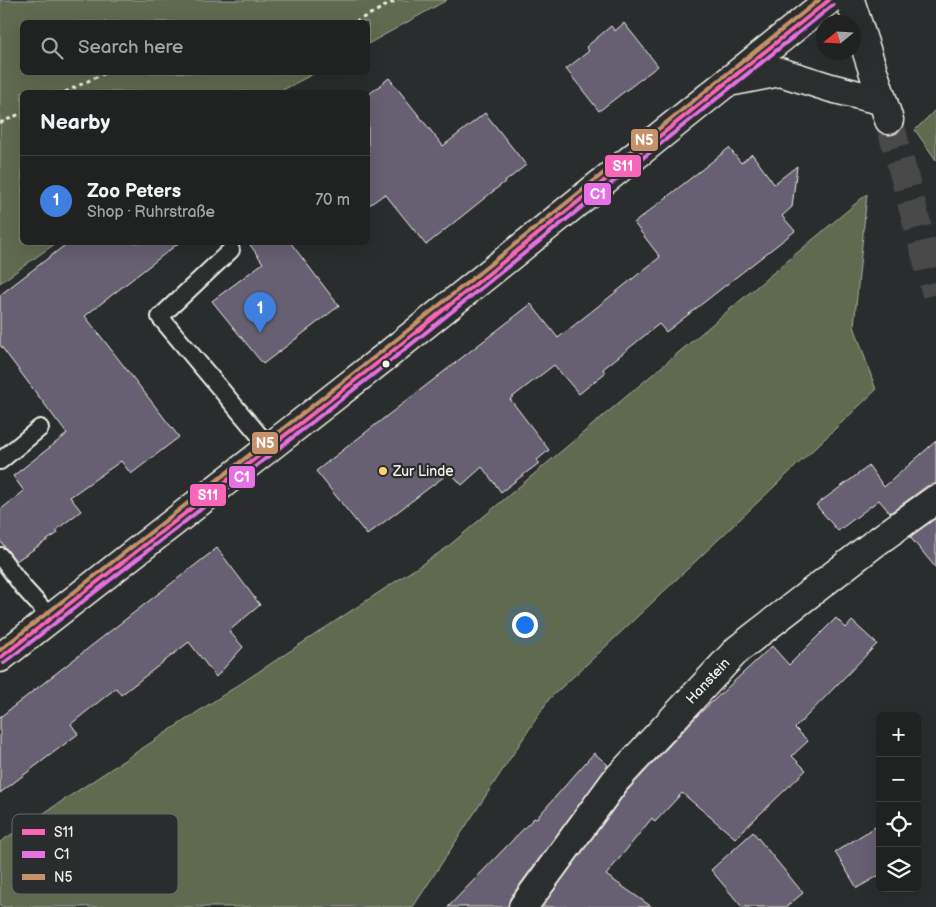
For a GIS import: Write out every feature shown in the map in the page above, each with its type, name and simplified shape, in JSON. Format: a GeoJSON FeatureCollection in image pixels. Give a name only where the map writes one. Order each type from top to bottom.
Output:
{"type":"FeatureCollection","features":[{"type":"Feature","properties":{"kind":"main road"},"geometry":{"type":"LineString","coordinates":[[0,658],[500,266],[829,0]]}},
{"type":"Feature","properties":{"kind":"main road"},"geometry":{"type":"LineString","coordinates":[[726,82],[780,72],[831,88],[886,110],[850,0]]}},
{"type":"Feature","properties":{"kind":"main road","name":"Hanstein"},"geometry":{"type":"LineString","coordinates":[[523,907],[615,781],[738,649],[867,549],[936,499]]}},
{"type":"Feature","properties":{"kind":"lane"},"geometry":{"type":"LineString","coordinates":[[231,250],[160,317],[270,448]]}},
{"type":"Feature","properties":{"kind":"lane"},"geometry":{"type":"LineString","coordinates":[[0,461],[40,428]]}},
{"type":"Feature","properties":{"kind":"lane"},"geometry":{"type":"LineString","coordinates":[[0,556],[51,618]]}},
{"type":"Feature","properties":{"kind":"path"},"geometry":{"type":"LineString","coordinates":[[359,20],[398,0]]}},
{"type":"Feature","properties":{"kind":"path"},"geometry":{"type":"LineString","coordinates":[[69,90],[101,75]]}},
{"type":"Feature","properties":{"kind":"path"},"geometry":{"type":"LineString","coordinates":[[0,123],[20,114]]}},
{"type":"Feature","properties":{"kind":"green space"},"geometry":{"type":"Polygon","coordinates":[[[0,0],[447,0],[370,43],[370,20],[20,20],[20,75],[311,75],[283,90],[20,90],[20,245],[53,245],[0,283],[0,0]]]}},
{"type":"Feature","properties":{"kind":"green space"},"geometry":{"type":"Polygon","coordinates":[[[936,109],[936,160],[915,130],[936,109]]]}},
{"type":"Feature","properties":{"kind":"green space"},"geometry":{"type":"Polygon","coordinates":[[[867,194],[854,326],[876,390],[549,699],[413,907],[0,907],[0,842],[12,834],[12,894],[178,894],[178,814],[43,814],[445,549],[867,194]]]}},
{"type":"Feature","properties":{"kind":"building"},"geometry":{"type":"Polygon","coordinates":[[[624,23],[658,66],[599,111],[566,69],[589,51],[586,47],[611,26],[615,31],[624,23]]]}},
{"type":"Feature","properties":{"kind":"building"},"geometry":{"type":"Polygon","coordinates":[[[389,78],[443,146],[485,113],[526,165],[426,245],[385,194],[370,205],[370,93],[389,78]]]}},
{"type":"Feature","properties":{"kind":"building"},"geometry":{"type":"Polygon","coordinates":[[[729,148],[741,163],[752,154],[774,184],[797,166],[792,207],[782,216],[795,231],[666,332],[659,324],[603,369],[605,373],[579,394],[554,365],[510,399],[549,450],[537,460],[539,463],[501,492],[482,467],[462,485],[450,472],[367,535],[316,471],[531,304],[558,338],[660,257],[634,223],[729,148]]]}},
{"type":"Feature","properties":{"kind":"building"},"geometry":{"type":"Polygon","coordinates":[[[65,245],[176,245],[85,316],[179,437],[131,474],[121,461],[70,497],[81,511],[56,530],[58,533],[16,561],[0,541],[0,510],[24,491],[13,476],[67,434],[0,345],[0,295],[65,245]]]}},
{"type":"Feature","properties":{"kind":"building"},"geometry":{"type":"Polygon","coordinates":[[[250,245],[292,245],[339,306],[263,364],[212,301],[263,263],[250,245]]]}},
{"type":"Feature","properties":{"kind":"building"},"geometry":{"type":"Polygon","coordinates":[[[936,441],[936,484],[927,486],[890,513],[879,500],[838,531],[816,505],[869,466],[884,487],[936,441]]]}},
{"type":"Feature","properties":{"kind":"building"},"geometry":{"type":"Polygon","coordinates":[[[936,518],[936,568],[910,537],[936,518]]]}},
{"type":"Feature","properties":{"kind":"building"},"geometry":{"type":"Polygon","coordinates":[[[217,548],[260,605],[229,631],[243,647],[216,677],[189,642],[121,695],[116,688],[71,724],[78,734],[0,793],[0,717],[217,548]]]}},
{"type":"Feature","properties":{"kind":"building"},"geometry":{"type":"Polygon","coordinates":[[[836,618],[846,628],[852,621],[877,644],[795,728],[808,741],[792,756],[806,770],[735,838],[682,793],[655,822],[652,818],[606,875],[652,907],[542,907],[627,791],[698,715],[772,646],[789,665],[836,618]]]}},
{"type":"Feature","properties":{"kind":"building"},"geometry":{"type":"Polygon","coordinates":[[[594,753],[608,765],[510,898],[508,907],[448,907],[534,818],[536,819],[594,753]]]}},
{"type":"Feature","properties":{"kind":"building"},"geometry":{"type":"Polygon","coordinates":[[[876,826],[876,877],[857,888],[835,852],[876,826]]]}},
{"type":"Feature","properties":{"kind":"building"},"geometry":{"type":"Polygon","coordinates":[[[753,832],[803,893],[786,907],[742,907],[711,870],[753,832]]]}},
{"type":"Feature","properties":{"kind":"tunnel"},"geometry":{"type":"LineString","coordinates":[[889,120],[936,294]]}},
{"type":"Feature","properties":{"kind":"transit line","name":"N5"},"geometry":{"type":"LineString","coordinates":[[0,650],[381,352],[819,0]]}},
{"type":"Feature","properties":{"kind":"transit line","name":"S11"},"geometry":{"type":"LineString","coordinates":[[0,658],[385,357],[829,0]]}},
{"type":"Feature","properties":{"kind":"transit line","name":"C1"},"geometry":{"type":"LineString","coordinates":[[4,663],[389,362],[833,5]]}},
{"type":"Feature","properties":{"kind":"place","name":"Zoo Peters"},"geometry":{"type":"Point","coordinates":[260,333]}},
{"type":"Feature","properties":{"kind":"place","name":"Zur Linde"},"geometry":{"type":"Point","coordinates":[383,471]}}]}
